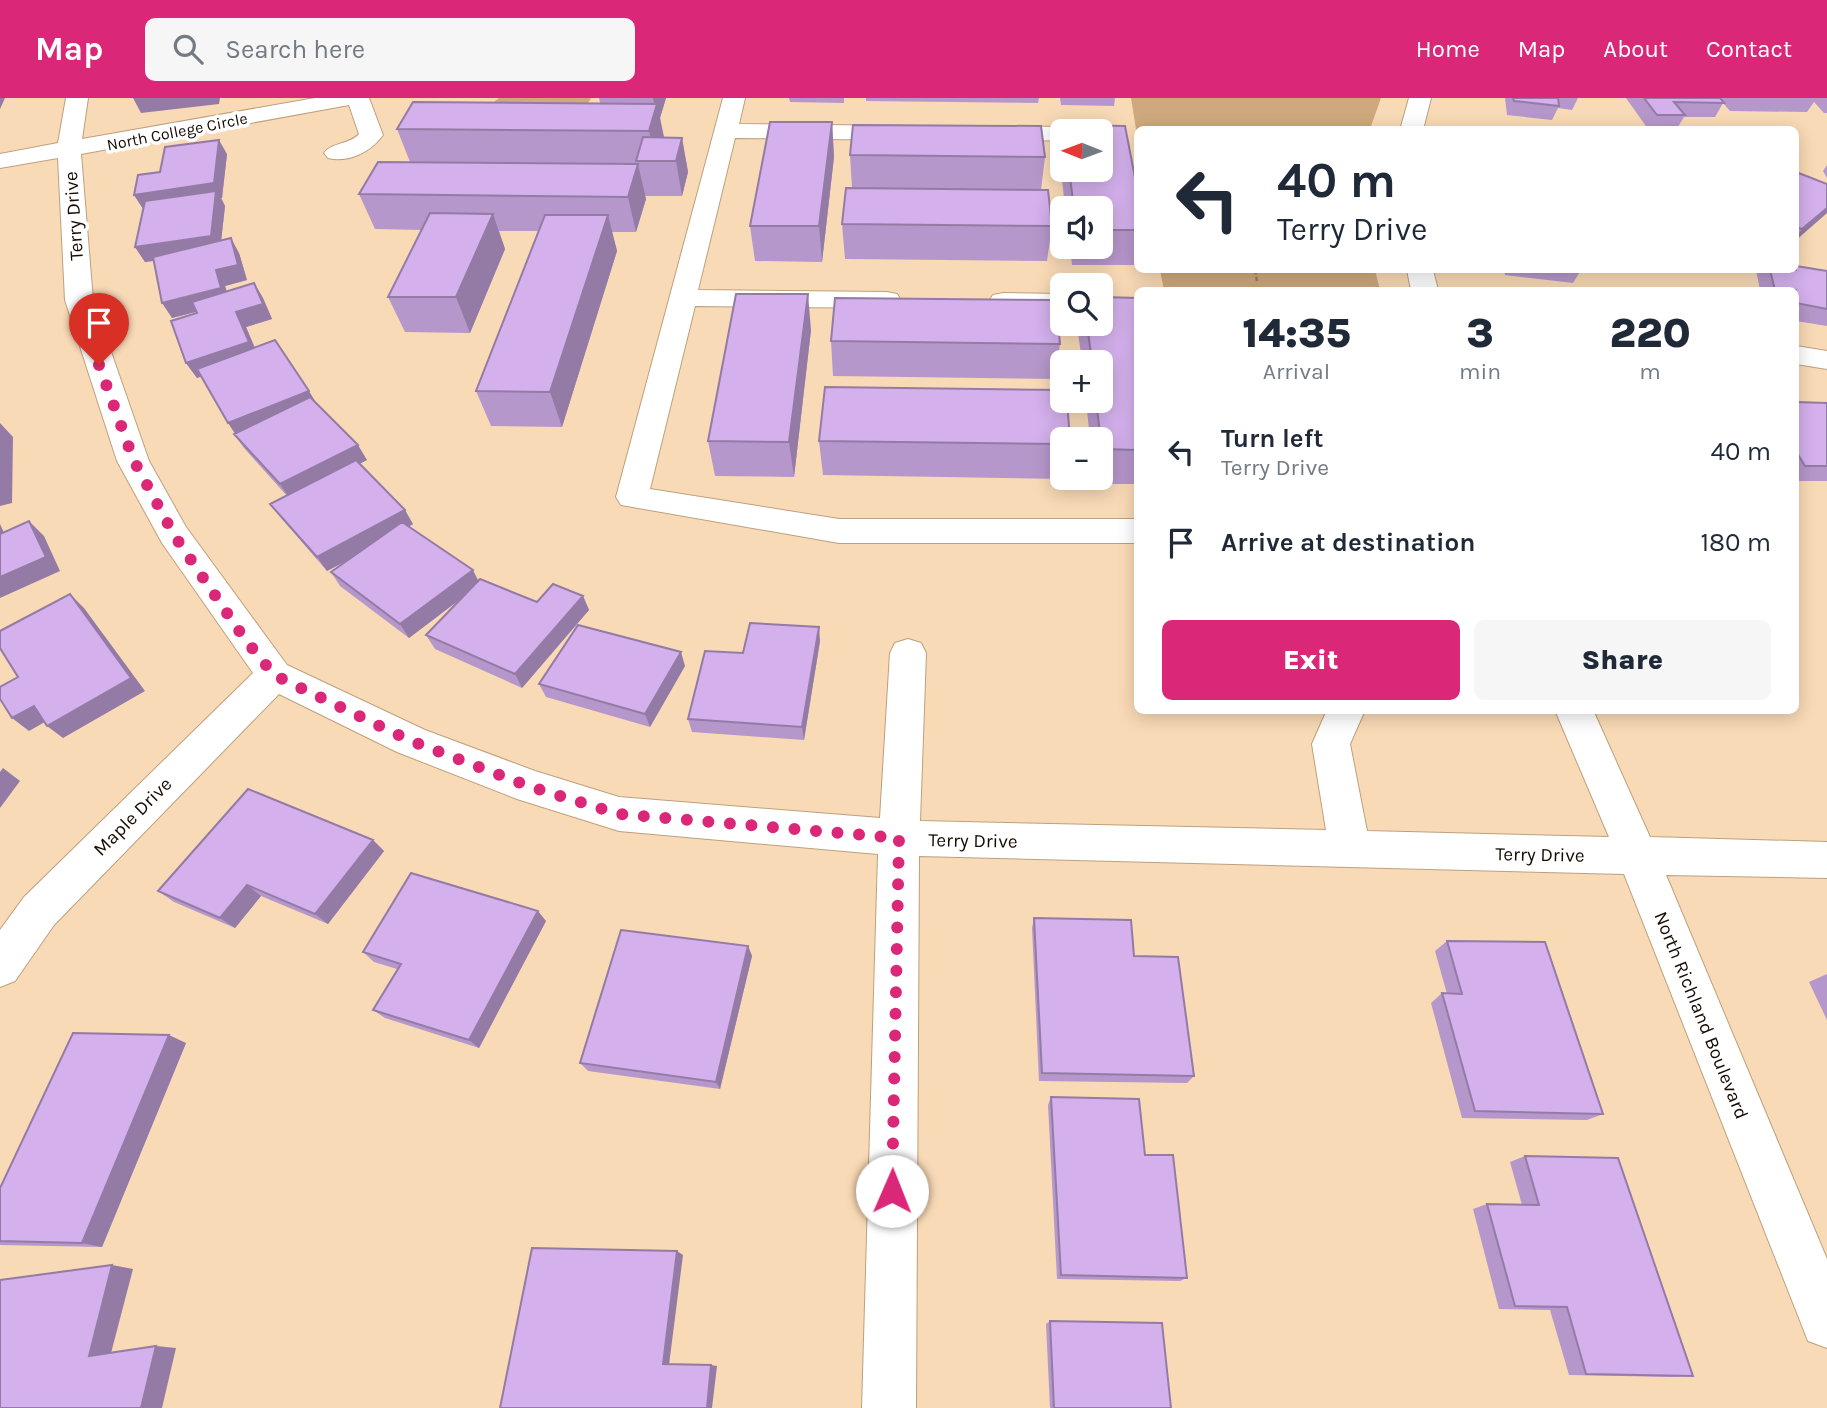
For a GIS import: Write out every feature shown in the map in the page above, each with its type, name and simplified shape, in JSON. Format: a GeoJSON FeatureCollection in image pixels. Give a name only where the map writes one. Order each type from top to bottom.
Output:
{"type":"FeatureCollection","features":[{"type":"Feature","properties":{"kind":"street","name":"Terry Drive"},"geometry":{"type":"LineString","coordinates":[[77,98],[69,151],[79,300],[134,461],[174,535],[244,638],[274,675],[411,741],[531,787],[619,814],[899,838],[1827,860]]}},
{"type":"Feature","properties":{"kind":"street","name":"North College Circle"},"geometry":{"type":"LineString","coordinates":[[0,161],[69,151],[320,101],[356,98]]}},
{"type":"Feature","properties":{"kind":"street"},"geometry":{"type":"LineString","coordinates":[[335,153],[361,146],[371,135],[356,98]]}},
{"type":"Feature","properties":{"kind":"street"},"geometry":{"type":"LineString","coordinates":[[734,98],[632,497],[839,531],[1134,531]]}},
{"type":"Feature","properties":{"kind":"street"},"geometry":{"type":"LineString","coordinates":[[1412,126],[1420,98]]}},
{"type":"Feature","properties":{"kind":"street"},"geometry":{"type":"LineString","coordinates":[[725,131],[928,133]]}},
{"type":"Feature","properties":{"kind":"street"},"geometry":{"type":"LineString","coordinates":[[968,133],[1050,134]]}},
{"type":"Feature","properties":{"kind":"street"},"geometry":{"type":"LineString","coordinates":[[683,298],[913,300]]}},
{"type":"Feature","properties":{"kind":"street"},"geometry":{"type":"LineString","coordinates":[[981,301],[1050,302]]}},
{"type":"Feature","properties":{"kind":"street"},"geometry":{"type":"LineString","coordinates":[[1799,355],[1827,360]]}},
{"type":"Feature","properties":{"kind":"street"},"geometry":{"type":"LineString","coordinates":[[889,1408],[899,838],[908,653]]}},
{"type":"Feature","properties":{"kind":"street","name":"Maple Drive"},"geometry":{"type":"LineString","coordinates":[[0,965],[39,911],[274,675]]}},
{"type":"Feature","properties":{"kind":"street"},"geometry":{"type":"LineString","coordinates":[[1344,714],[1331,744],[1350,849]]}},
{"type":"Feature","properties":{"kind":"street","name":"North Richland Boulevard"},"geometry":{"type":"LineString","coordinates":[[1576,714],[1638,856],[1827,1322]]}},
{"type":"Feature","properties":{"kind":"path"},"geometry":{"type":"LineString","coordinates":[[1256,273],[1257,281]]}},
{"type":"Feature","properties":{"kind":"shaded area"},"geometry":{"type":"Polygon","coordinates":[[[499,98],[591,99],[581,111],[490,105],[499,98]]]}},
{"type":"Feature","properties":{"kind":"shaded area"},"geometry":{"type":"Polygon","coordinates":[[[1131,98],[1381,98],[1371,126],[1136,126],[1131,98]]]}},
{"type":"Feature","properties":{"kind":"shaded area"},"geometry":{"type":"Polygon","coordinates":[[[1161,273],[1376,273],[1379,287],[1163,287],[1161,273]]]}},
{"type":"Feature","properties":{"kind":"building"},"geometry":{"type":"Polygon","coordinates":[[[1513,98],[1558,98],[1559,106],[1514,101],[1513,98]]]}},
{"type":"Feature","properties":{"kind":"building"},"geometry":{"type":"Polygon","coordinates":[[[1644,98],[1720,98],[1724,103],[1674,102],[1685,115],[1657,115],[1644,98]]]}},
{"type":"Feature","properties":{"kind":"building"},"geometry":{"type":"Polygon","coordinates":[[[413,102],[657,104],[649,131],[397,129],[413,102]]]}},
{"type":"Feature","properties":{"kind":"building"},"geometry":{"type":"Polygon","coordinates":[[[770,122],[832,122],[819,226],[750,226],[770,122]]]}},
{"type":"Feature","properties":{"kind":"building"},"geometry":{"type":"Polygon","coordinates":[[[853,125],[1041,126],[1045,157],[850,155],[853,125]]]}},
{"type":"Feature","properties":{"kind":"building"},"geometry":{"type":"Polygon","coordinates":[[[1113,126],[1125,126],[1134,172],[1134,230],[1113,230],[1113,196],[1072,196],[1071,182],[1113,182],[1113,126]]]}},
{"type":"Feature","properties":{"kind":"building"},"geometry":{"type":"Polygon","coordinates":[[[643,137],[682,138],[676,161],[636,161],[643,137]]]}},
{"type":"Feature","properties":{"kind":"building"},"geometry":{"type":"Polygon","coordinates":[[[219,140],[214,183],[134,195],[138,175],[160,172],[165,147],[219,140]]]}},
{"type":"Feature","properties":{"kind":"building"},"geometry":{"type":"Polygon","coordinates":[[[378,162],[638,164],[628,197],[359,194],[378,162]]]}},
{"type":"Feature","properties":{"kind":"building"},"geometry":{"type":"Polygon","coordinates":[[[1799,173],[1827,184],[1827,208],[1802,229],[1799,228],[1799,173]]]}},
{"type":"Feature","properties":{"kind":"building"},"geometry":{"type":"Polygon","coordinates":[[[846,188],[1048,190],[1050,226],[842,224],[846,188]]]}},
{"type":"Feature","properties":{"kind":"building"},"geometry":{"type":"Polygon","coordinates":[[[216,191],[211,236],[135,247],[145,201],[216,191]]]}},
{"type":"Feature","properties":{"kind":"building"},"geometry":{"type":"Polygon","coordinates":[[[430,213],[493,214],[456,297],[388,297],[430,213]]]}},
{"type":"Feature","properties":{"kind":"building"},"geometry":{"type":"Polygon","coordinates":[[[545,215],[608,215],[550,392],[476,391],[545,215]]]}},
{"type":"Feature","properties":{"kind":"building"},"geometry":{"type":"Polygon","coordinates":[[[231,238],[238,265],[216,270],[221,288],[162,303],[153,257],[231,238]]]}},
{"type":"Feature","properties":{"kind":"building"},"geometry":{"type":"Polygon","coordinates":[[[1799,266],[1827,271],[1827,309],[1799,304],[1799,287],[1774,287],[1771,273],[1799,273],[1799,266]]]}},
{"type":"Feature","properties":{"kind":"building"},"geometry":{"type":"Polygon","coordinates":[[[254,283],[263,304],[236,312],[249,342],[186,363],[171,321],[197,313],[192,302],[254,283]]]}},
{"type":"Feature","properties":{"kind":"building"},"geometry":{"type":"Polygon","coordinates":[[[736,294],[808,294],[789,442],[708,441],[736,294]]]}},
{"type":"Feature","properties":{"kind":"building"},"geometry":{"type":"Polygon","coordinates":[[[1113,297],[1134,298],[1134,450],[1113,449],[1113,427],[1099,427],[1098,413],[1113,413],[1113,350],[1090,350],[1089,336],[1113,336],[1113,297]]]}},
{"type":"Feature","properties":{"kind":"building"},"geometry":{"type":"Polygon","coordinates":[[[835,298],[1050,300],[1050,336],[1059,336],[1060,344],[831,341],[835,298]]]}},
{"type":"Feature","properties":{"kind":"building"},"geometry":{"type":"Polygon","coordinates":[[[275,340],[309,391],[228,423],[197,369],[275,340]]]}},
{"type":"Feature","properties":{"kind":"building"},"geometry":{"type":"Polygon","coordinates":[[[825,387],[1050,390],[1050,413],[1068,413],[1069,427],[1050,427],[1050,444],[819,441],[825,387]]]}},
{"type":"Feature","properties":{"kind":"building"},"geometry":{"type":"Polygon","coordinates":[[[310,397],[358,445],[280,484],[234,434],[310,397]]]}},
{"type":"Feature","properties":{"kind":"building"},"geometry":{"type":"Polygon","coordinates":[[[1799,402],[1827,403],[1827,466],[1805,466],[1799,456],[1799,402]]]}},
{"type":"Feature","properties":{"kind":"building"},"geometry":{"type":"Polygon","coordinates":[[[356,460],[405,510],[317,557],[270,504],[356,460]]]}},
{"type":"Feature","properties":{"kind":"building"},"geometry":{"type":"Polygon","coordinates":[[[29,521],[46,557],[0,577],[0,534],[29,521]]]}},
{"type":"Feature","properties":{"kind":"building"},"geometry":{"type":"Polygon","coordinates":[[[402,522],[473,570],[400,624],[331,572],[402,522]]]}},
{"type":"Feature","properties":{"kind":"building"},"geometry":{"type":"Polygon","coordinates":[[[480,579],[537,602],[553,584],[583,596],[515,674],[426,635],[480,579]]]}},
{"type":"Feature","properties":{"kind":"building"},"geometry":{"type":"Polygon","coordinates":[[[70,594],[131,678],[47,726],[34,706],[12,718],[0,699],[0,687],[18,677],[0,648],[0,631],[70,594]]]}},
{"type":"Feature","properties":{"kind":"building"},"geometry":{"type":"Polygon","coordinates":[[[750,623],[819,627],[802,727],[688,719],[705,651],[743,653],[750,623]]]}},
{"type":"Feature","properties":{"kind":"building"},"geometry":{"type":"Polygon","coordinates":[[[578,625],[681,652],[645,714],[539,684],[578,625]]]}},
{"type":"Feature","properties":{"kind":"building"},"geometry":{"type":"Polygon","coordinates":[[[248,789],[373,840],[315,914],[247,885],[220,918],[158,891],[248,789]]]}},
{"type":"Feature","properties":{"kind":"building"},"geometry":{"type":"Polygon","coordinates":[[[411,873],[538,911],[469,1040],[373,1010],[401,964],[363,952],[411,873]]]}},
{"type":"Feature","properties":{"kind":"building"},"geometry":{"type":"Polygon","coordinates":[[[1034,918],[1131,920],[1134,956],[1178,957],[1194,1076],[1042,1073],[1034,918]]]}},
{"type":"Feature","properties":{"kind":"building"},"geometry":{"type":"Polygon","coordinates":[[[621,930],[748,946],[716,1082],[580,1063],[621,930]]]}},
{"type":"Feature","properties":{"kind":"building"},"geometry":{"type":"Polygon","coordinates":[[[1447,941],[1545,942],[1603,1114],[1475,1111],[1442,993],[1462,994],[1447,941]]]}},
{"type":"Feature","properties":{"kind":"building"},"geometry":{"type":"Polygon","coordinates":[[[73,1033],[169,1035],[82,1243],[0,1241],[0,1188],[73,1033]]]}},
{"type":"Feature","properties":{"kind":"building"},"geometry":{"type":"Polygon","coordinates":[[[1051,1097],[1139,1099],[1145,1155],[1173,1155],[1187,1278],[1061,1275],[1051,1097]]]}},
{"type":"Feature","properties":{"kind":"building"},"geometry":{"type":"Polygon","coordinates":[[[1525,1156],[1618,1158],[1693,1376],[1586,1374],[1567,1307],[1515,1306],[1487,1204],[1539,1205],[1525,1156]]]}},
{"type":"Feature","properties":{"kind":"building"},"geometry":{"type":"Polygon","coordinates":[[[532,1248],[677,1251],[663,1364],[711,1365],[707,1408],[500,1408],[532,1248]]]}},
{"type":"Feature","properties":{"kind":"building"},"geometry":{"type":"Polygon","coordinates":[[[112,1265],[89,1356],[156,1346],[141,1408],[0,1408],[0,1280],[112,1265]]]}},
{"type":"Feature","properties":{"kind":"building"},"geometry":{"type":"Polygon","coordinates":[[[1050,1321],[1162,1323],[1171,1408],[1054,1408],[1050,1321]]]}},
{"type":"Feature","properties":{"kind":"route"},"geometry":{"type":"LineString","coordinates":[[99,365],[134,461],[174,535],[244,638],[274,675],[411,741],[531,787],[619,814],[899,838],[892,1191]]}}]}
